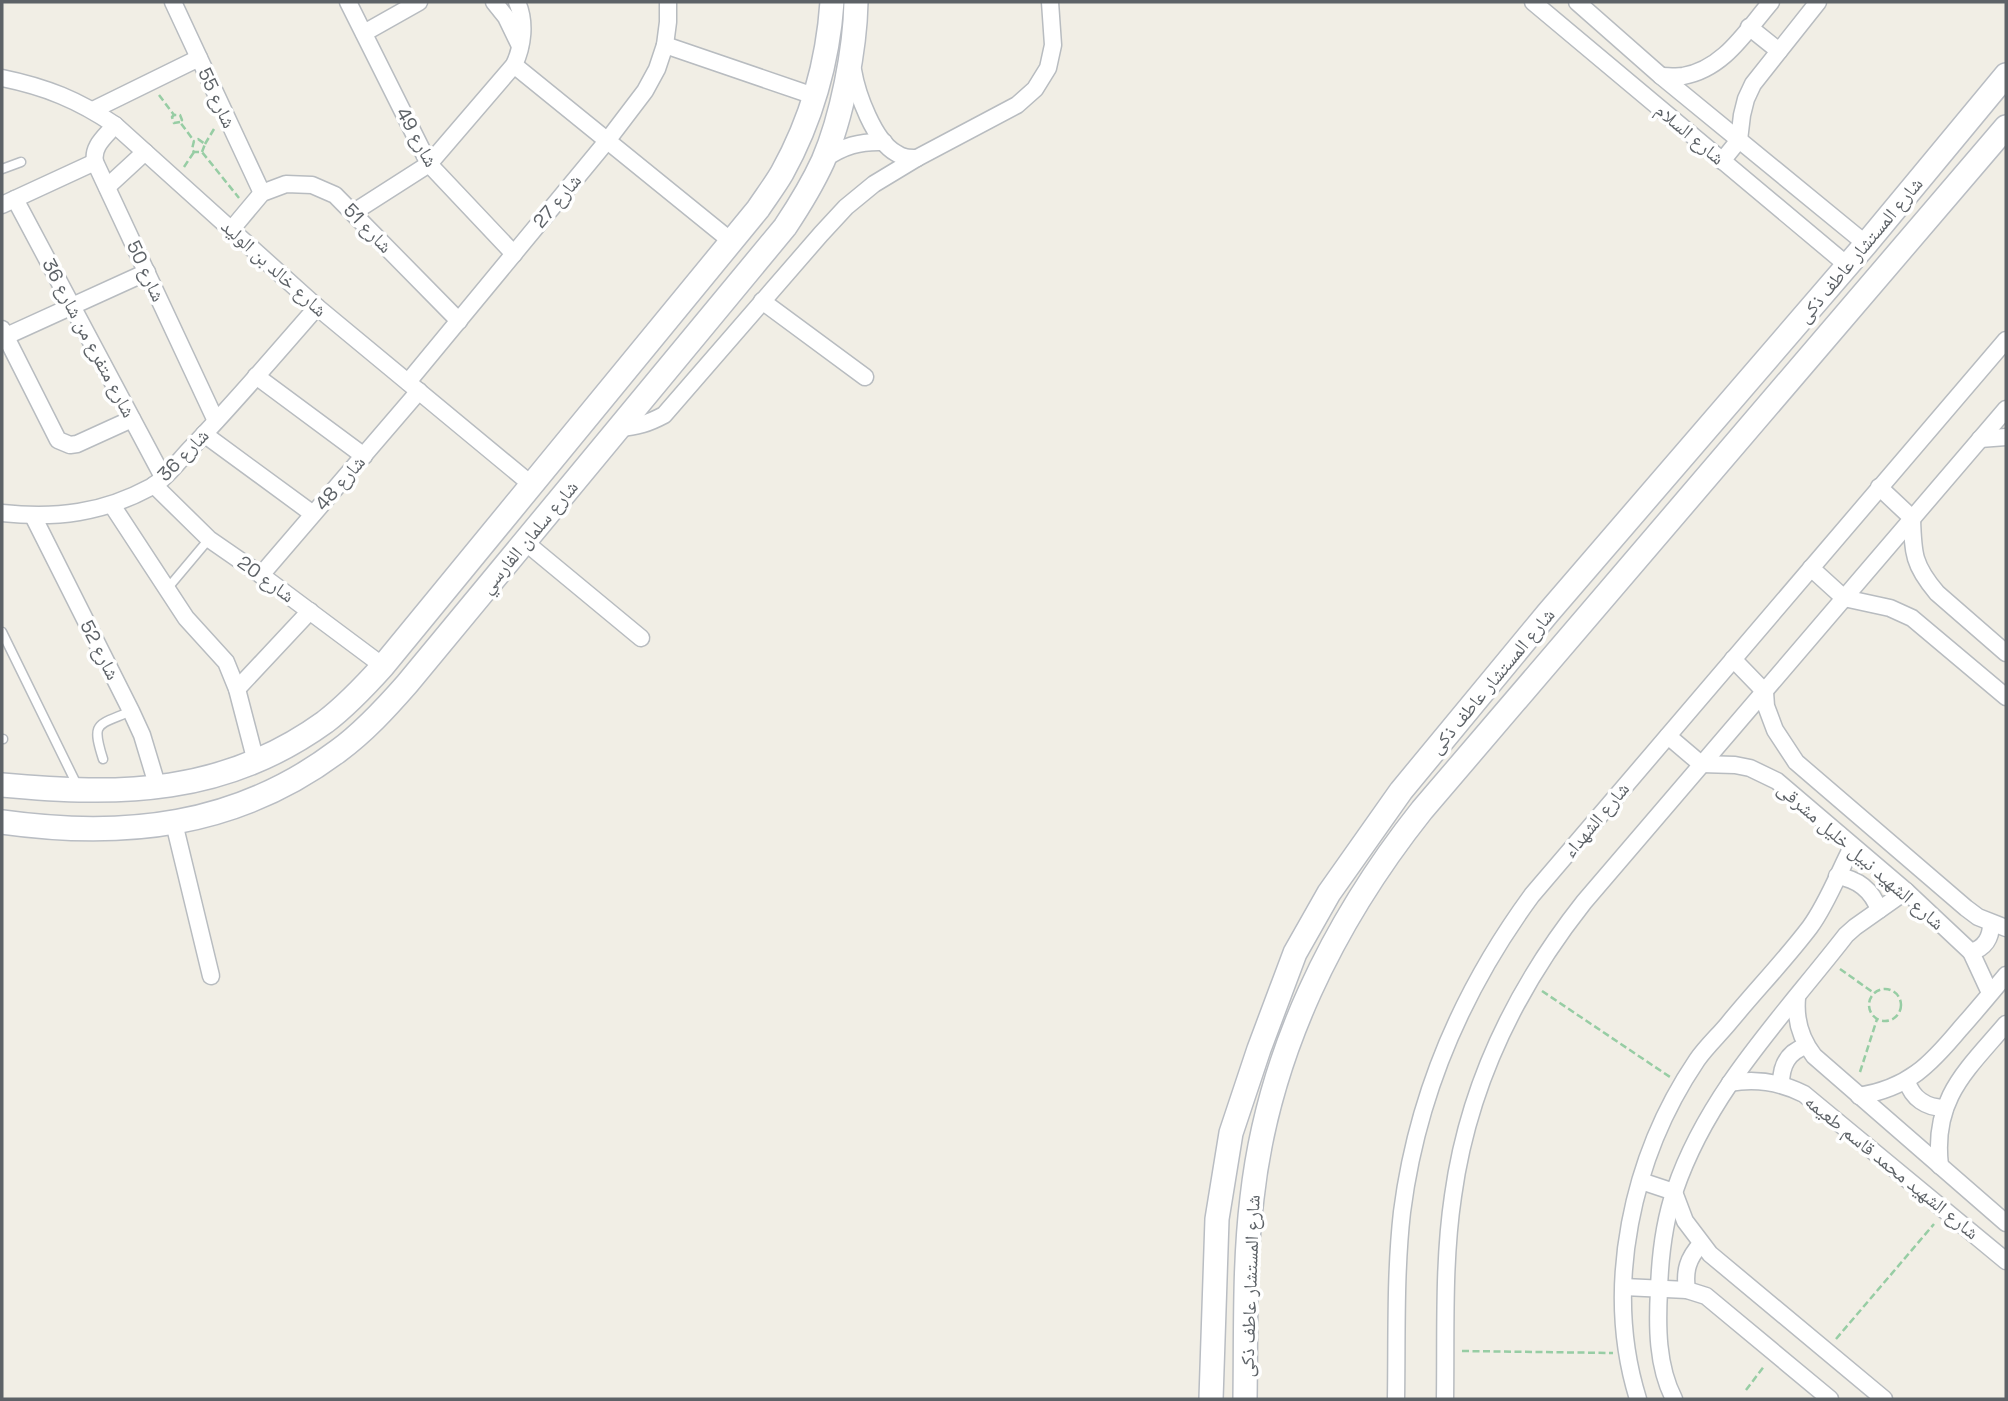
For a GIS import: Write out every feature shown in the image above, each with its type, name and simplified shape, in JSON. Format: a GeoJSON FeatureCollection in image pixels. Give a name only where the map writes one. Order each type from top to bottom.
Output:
{"type":"FeatureCollection","features":[{"type":"Feature","properties":{"kind":"street","name":"شارع 55"},"geometry":{"type":"LineString","coordinates":[[173,2],[262,193]]}},
{"type":"Feature","properties":{"kind":"street","name":"شارع 49"},"geometry":{"type":"LineString","coordinates":[[348,2],[429,164],[514,254]]}},
{"type":"Feature","properties":{"kind":"street"},"geometry":{"type":"LineString","coordinates":[[364,33],[419,2]]}},
{"type":"Feature","properties":{"kind":"street"},"geometry":{"type":"LineString","coordinates":[[495,2],[506,17],[520,46]]}},
{"type":"Feature","properties":{"kind":"street"},"geometry":{"type":"LineString","coordinates":[[354,212],[429,164],[514,65],[523,29],[517,2]]}},
{"type":"Feature","properties":{"kind":"street","name":"شارع 27"},"geometry":{"type":"LineString","coordinates":[[413,387],[459,321],[645,91],[657,69],[665,45],[668,2]]}},
{"type":"Feature","properties":{"kind":"street","name":"شارع سلمان الفارسي"},"geometry":{"type":"LineString","coordinates":[[2,785],[75,790],[158,788],[224,774],[256,762],[292,743],[326,721],[357,695],[758,209],[782,174],[800,136],[814,96],[826,51],[832,2]]}},
{"type":"Feature","properties":{"kind":"street","name":"شارع سلمان الفارسي"},"geometry":{"type":"LineString","coordinates":[[2,822],[72,829],[118,828],[174,823],[211,815],[256,799],[299,777],[339,751],[375,719],[407,684],[785,227],[806,195],[834,131],[850,56],[856,2]]}},
{"type":"Feature","properties":{"kind":"street"},"geometry":{"type":"LineString","coordinates":[[619,428],[650,423],[664,415],[821,234],[846,207],[874,184],[1017,105],[1035,89],[1048,68],[1053,45],[1050,2]]}},
{"type":"Feature","properties":{"kind":"street","name":"شارع السلام"},"geometry":{"type":"LineString","coordinates":[[1533,2],[1847,265]]}},
{"type":"Feature","properties":{"kind":"street","name":"شارع السلام"},"geometry":{"type":"LineString","coordinates":[[1577,2],[1661,76],[1866,244]]}},
{"type":"Feature","properties":{"kind":"street"},"geometry":{"type":"LineString","coordinates":[[1661,76],[1682,76],[1703,70],[1722,60],[1771,2]]}},
{"type":"Feature","properties":{"kind":"street"},"geometry":{"type":"LineString","coordinates":[[1722,161],[1739,140],[1742,115],[1753,84],[1818,2]]}},
{"type":"Feature","properties":{"kind":"street"},"geometry":{"type":"LineString","coordinates":[[1749,27],[1779,51]]}},
{"type":"Feature","properties":{"kind":"street"},"geometry":{"type":"LineString","coordinates":[[665,45],[814,96]]}},
{"type":"Feature","properties":{"kind":"street"},"geometry":{"type":"LineString","coordinates":[[850,56],[856,87],[867,116],[884,142],[893,152],[904,158],[918,158]]}},
{"type":"Feature","properties":{"kind":"street"},"geometry":{"type":"LineString","coordinates":[[93,110],[199,58]]}},
{"type":"Feature","properties":{"kind":"street"},"geometry":{"type":"LineString","coordinates":[[514,65],[731,242]]}},
{"type":"Feature","properties":{"kind":"street","name":"شارع المستشار عاطف ذكى"},"geometry":{"type":"LineString","coordinates":[[1211,1392],[1217,1219],[1231,1133],[1295,953],[1329,893],[1401,791],[1548,613],[1866,244],[2006,75]]}},
{"type":"Feature","properties":{"kind":"street","name":"شارع خالد بن الوليد"},"geometry":{"type":"LineString","coordinates":[[2,78],[53,91],[93,110],[115,125],[317,307],[532,485]]}},
{"type":"Feature","properties":{"kind":"street"},"geometry":{"type":"LineString","coordinates":[[8,202],[95,162],[94,150],[115,125]]}},
{"type":"Feature","properties":{"kind":"street","name":"شارع المستشار عاطف ذكى"},"geometry":{"type":"LineString","coordinates":[[1245,1392],[1248,1233],[1258,1156],[1266,1118],[1288,1044],[1317,972],[1335,938],[1375,872],[1422,810],[2006,127]]}},
{"type":"Feature","properties":{"kind":"street"},"geometry":{"type":"LineString","coordinates":[[823,160],[846,146],[884,142]]}},
{"type":"Feature","properties":{"kind":"street"},"geometry":{"type":"LineString","coordinates":[[107,187],[145,152]]}},
{"type":"Feature","properties":{"kind":"street","name":"شارع 50"},"geometry":{"type":"LineString","coordinates":[[95,162],[216,421]]}},
{"type":"Feature","properties":{"kind":"street","name":"شارع 51"},"geometry":{"type":"LineString","coordinates":[[262,193],[286,184],[312,185],[335,195],[459,321]]}},
{"type":"Feature","properties":{"kind":"street"},"geometry":{"type":"LineString","coordinates":[[231,230],[262,193]]}},
{"type":"Feature","properties":{"kind":"street","name":"شارع متفرع من شارع 36"},"geometry":{"type":"LineString","coordinates":[[8,202],[72,306],[132,419],[158,481]]}},
{"type":"Feature","properties":{"kind":"street"},"geometry":{"type":"LineString","coordinates":[[132,419],[77,444],[64,444],[58,440],[3,335],[147,272]]}},
{"type":"Feature","properties":{"kind":"street"},"geometry":{"type":"LineString","coordinates":[[762,301],[865,377]]}},
{"type":"Feature","properties":{"kind":"street","name":"شارع 36"},"geometry":{"type":"LineString","coordinates":[[2,513],[33,516],[81,513],[112,505],[158,481],[216,421],[317,307]]}},
{"type":"Feature","properties":{"kind":"street","name":"شارع الشهداء"},"geometry":{"type":"LineString","coordinates":[[1396,1399],[1399,1245],[1407,1182],[1420,1120],[1437,1070],[1452,1031],[1480,974],[1541,884],[2006,340]]}},
{"type":"Feature","properties":{"kind":"street"},"geometry":{"type":"LineString","coordinates":[[256,376],[364,456]]}},
{"type":"Feature","properties":{"kind":"street","name":"شارع 48"},"geometry":{"type":"LineString","coordinates":[[261,575],[364,456],[413,387]]}},
{"type":"Feature","properties":{"kind":"street"},"geometry":{"type":"LineString","coordinates":[[1445,1399],[1448,1234],[1459,1158],[1468,1121],[1489,1061],[1510,1015],[1555,941],[1584,902],[2006,409]]}},
{"type":"Feature","properties":{"kind":"street"},"geometry":{"type":"LineString","coordinates":[[204,434],[313,514]]}},
{"type":"Feature","properties":{"kind":"street"},"geometry":{"type":"LineString","coordinates":[[1980,439],[2006,437]]}},
{"type":"Feature","properties":{"kind":"street"},"geometry":{"type":"LineString","coordinates":[[1689,448],[1713,470]]}},
{"type":"Feature","properties":{"kind":"street","name":"شارع 20"},"geometry":{"type":"LineString","coordinates":[[158,481],[209,539],[383,666]]}},
{"type":"Feature","properties":{"kind":"street"},"geometry":{"type":"LineString","coordinates":[[1879,487],[1912,518],[1916,562],[1929,583],[2006,653]]}},
{"type":"Feature","properties":{"kind":"street"},"geometry":{"type":"LineString","coordinates":[[112,505],[192,626],[226,662],[237,689],[256,762]]}},
{"type":"Feature","properties":{"kind":"street","name":"شارع 52"},"geometry":{"type":"LineString","coordinates":[[33,516],[131,711],[142,735],[158,788]]}},
{"type":"Feature","properties":{"kind":"street"},"geometry":{"type":"LineString","coordinates":[[525,542],[641,638]]}},
{"type":"Feature","properties":{"kind":"street"},"geometry":{"type":"LineString","coordinates":[[1811,568],[1844,598],[1890,608],[1912,618],[2006,697]]}},
{"type":"Feature","properties":{"kind":"street"},"geometry":{"type":"LineString","coordinates":[[237,689],[310,611]]}},
{"type":"Feature","properties":{"kind":"street"},"geometry":{"type":"LineString","coordinates":[[1733,659],[1765,692]]}},
{"type":"Feature","properties":{"kind":"street","name":"شارع الشهيد نبيل خليل مشرقى"},"geometry":{"type":"LineString","coordinates":[[1765,692],[1766,706],[1775,730],[1796,762],[1966,908],[1978,917],[1999,926]]}},
{"type":"Feature","properties":{"kind":"street"},"geometry":{"type":"LineString","coordinates":[[1668,736],[1702,764]]}},
{"type":"Feature","properties":{"kind":"street","name":"شارع الشهيد نبيل خليل مشرقى"},"geometry":{"type":"LineString","coordinates":[[1702,764],[1735,765],[1777,781],[1906,891],[1971,952],[1990,993]]}},
{"type":"Feature","properties":{"kind":"street"},"geometry":{"type":"LineString","coordinates":[[30,788],[35,807],[30,826]]}},
{"type":"Feature","properties":{"kind":"street"},"geometry":{"type":"LineString","coordinates":[[72,829],[67,810],[75,790]]}},
{"type":"Feature","properties":{"kind":"street"},"geometry":{"type":"LineString","coordinates":[[174,823],[211,976]]}},
{"type":"Feature","properties":{"kind":"street"},"geometry":{"type":"LineString","coordinates":[[1638,1399],[1626,1353],[1624,1287],[1629,1230],[1654,1140],[1681,1085],[1699,1058],[1811,926],[1852,847]]}},
{"type":"Feature","properties":{"kind":"street"},"geometry":{"type":"LineString","coordinates":[[1837,876],[1861,883],[1872,895],[1878,910]]}},
{"type":"Feature","properties":{"kind":"street"},"geometry":{"type":"LineString","coordinates":[[1674,1399],[1668,1388],[1657,1314],[1661,1251],[1674,1192],[1693,1144],[1730,1083],[1846,935],[1906,891]]}},
{"type":"Feature","properties":{"kind":"street"},"geometry":{"type":"LineString","coordinates":[[1971,952],[1987,942],[1999,926]]}},
{"type":"Feature","properties":{"kind":"street"},"geometry":{"type":"LineString","coordinates":[[1856,1093],[1887,1090],[1907,1081],[1925,1068],[2006,975]]}},
{"type":"Feature","properties":{"kind":"street","name":"شارع الشهيد محمد قاسم طعيمه"},"geometry":{"type":"LineString","coordinates":[[1797,998],[1797,1023],[1806,1046],[1823,1065],[2006,1223]]}},
{"type":"Feature","properties":{"kind":"street"},"geometry":{"type":"LineString","coordinates":[[1940,1166],[1939,1134],[1945,1108],[1954,1088],[2006,1024]]}},
{"type":"Feature","properties":{"kind":"street"},"geometry":{"type":"LineString","coordinates":[[1781,1084],[1782,1068],[1786,1061],[1795,1051],[1806,1046]]}},
{"type":"Feature","properties":{"kind":"street","name":"شارع الشهيد محمد قاسم طعيمه"},"geometry":{"type":"LineString","coordinates":[[1730,1083],[1756,1080],[1781,1084],[1804,1094],[2006,1261]]}},
{"type":"Feature","properties":{"kind":"street"},"geometry":{"type":"LineString","coordinates":[[1907,1081],[1913,1094],[1923,1103],[1945,1108]]}},
{"type":"Feature","properties":{"kind":"street"},"geometry":{"type":"LineString","coordinates":[[1641,1181],[1674,1192]]}},
{"type":"Feature","properties":{"kind":"street"},"geometry":{"type":"LineString","coordinates":[[1674,1192],[1685,1221],[1701,1244],[1720,1263],[1884,1399]]}},
{"type":"Feature","properties":{"kind":"street"},"geometry":{"type":"LineString","coordinates":[[1687,1290],[1686,1270],[1701,1244]]}},
{"type":"Feature","properties":{"kind":"street"},"geometry":{"type":"LineString","coordinates":[[1624,1287],[1687,1290],[1714,1301],[1829,1399]]}},
{"type":"Feature","properties":{"kind":"street"},"geometry":{"type":"LineString","coordinates":[[1211,1392],[1245,1392]]}},
{"type":"Feature","properties":{"kind":"lane"},"geometry":{"type":"LineString","coordinates":[[2,169],[21,162]]}},
{"type":"Feature","properties":{"kind":"lane"},"geometry":{"type":"LineString","coordinates":[[167,589],[209,539]]}},
{"type":"Feature","properties":{"kind":"lane"},"geometry":{"type":"LineString","coordinates":[[2,632],[75,790]]}},
{"type":"Feature","properties":{"kind":"lane"},"geometry":{"type":"LineString","coordinates":[[103,759],[96,733],[98,727],[131,711]]}},
{"type":"Feature","properties":{"kind":"path"},"geometry":{"type":"LineString","coordinates":[[149,83],[174,115],[180,115],[180,122],[194,141]]}},
{"type":"Feature","properties":{"kind":"path"},"geometry":{"type":"LineString","coordinates":[[194,141],[198,139],[205,144],[202,152]]}},
{"type":"Feature","properties":{"kind":"path"},"geometry":{"type":"LineString","coordinates":[[194,141],[194,152],[202,152]]}},
{"type":"Feature","properties":{"kind":"path"},"geometry":{"type":"LineString","coordinates":[[202,152],[248,210]]}},
{"type":"Feature","properties":{"kind":"path"},"geometry":{"type":"LineString","coordinates":[[1827,959],[1874,993]]}},
{"type":"Feature","properties":{"kind":"path"},"geometry":{"type":"LineString","coordinates":[[1529,982],[1681,1085]]}},
{"type":"Feature","properties":{"kind":"path"},"geometry":{"type":"LineString","coordinates":[[1891,990],[1899,998],[1900,1010],[1894,1019],[1882,1021],[1870,1012],[1869,1006],[1874,993],[1891,990]]}},
{"type":"Feature","properties":{"kind":"path"},"geometry":{"type":"LineString","coordinates":[[1856,1093],[1877,1019]]}},
{"type":"Feature","properties":{"kind":"path"},"geometry":{"type":"LineString","coordinates":[[1826,1351],[1946,1211]]}},
{"type":"Feature","properties":{"kind":"path"},"geometry":{"type":"LineString","coordinates":[[1445,1351],[1626,1353]]}},
{"type":"Feature","properties":{"kind":"path"},"geometry":{"type":"LineString","coordinates":[[1746,1390],[1775,1353]]}}]}
